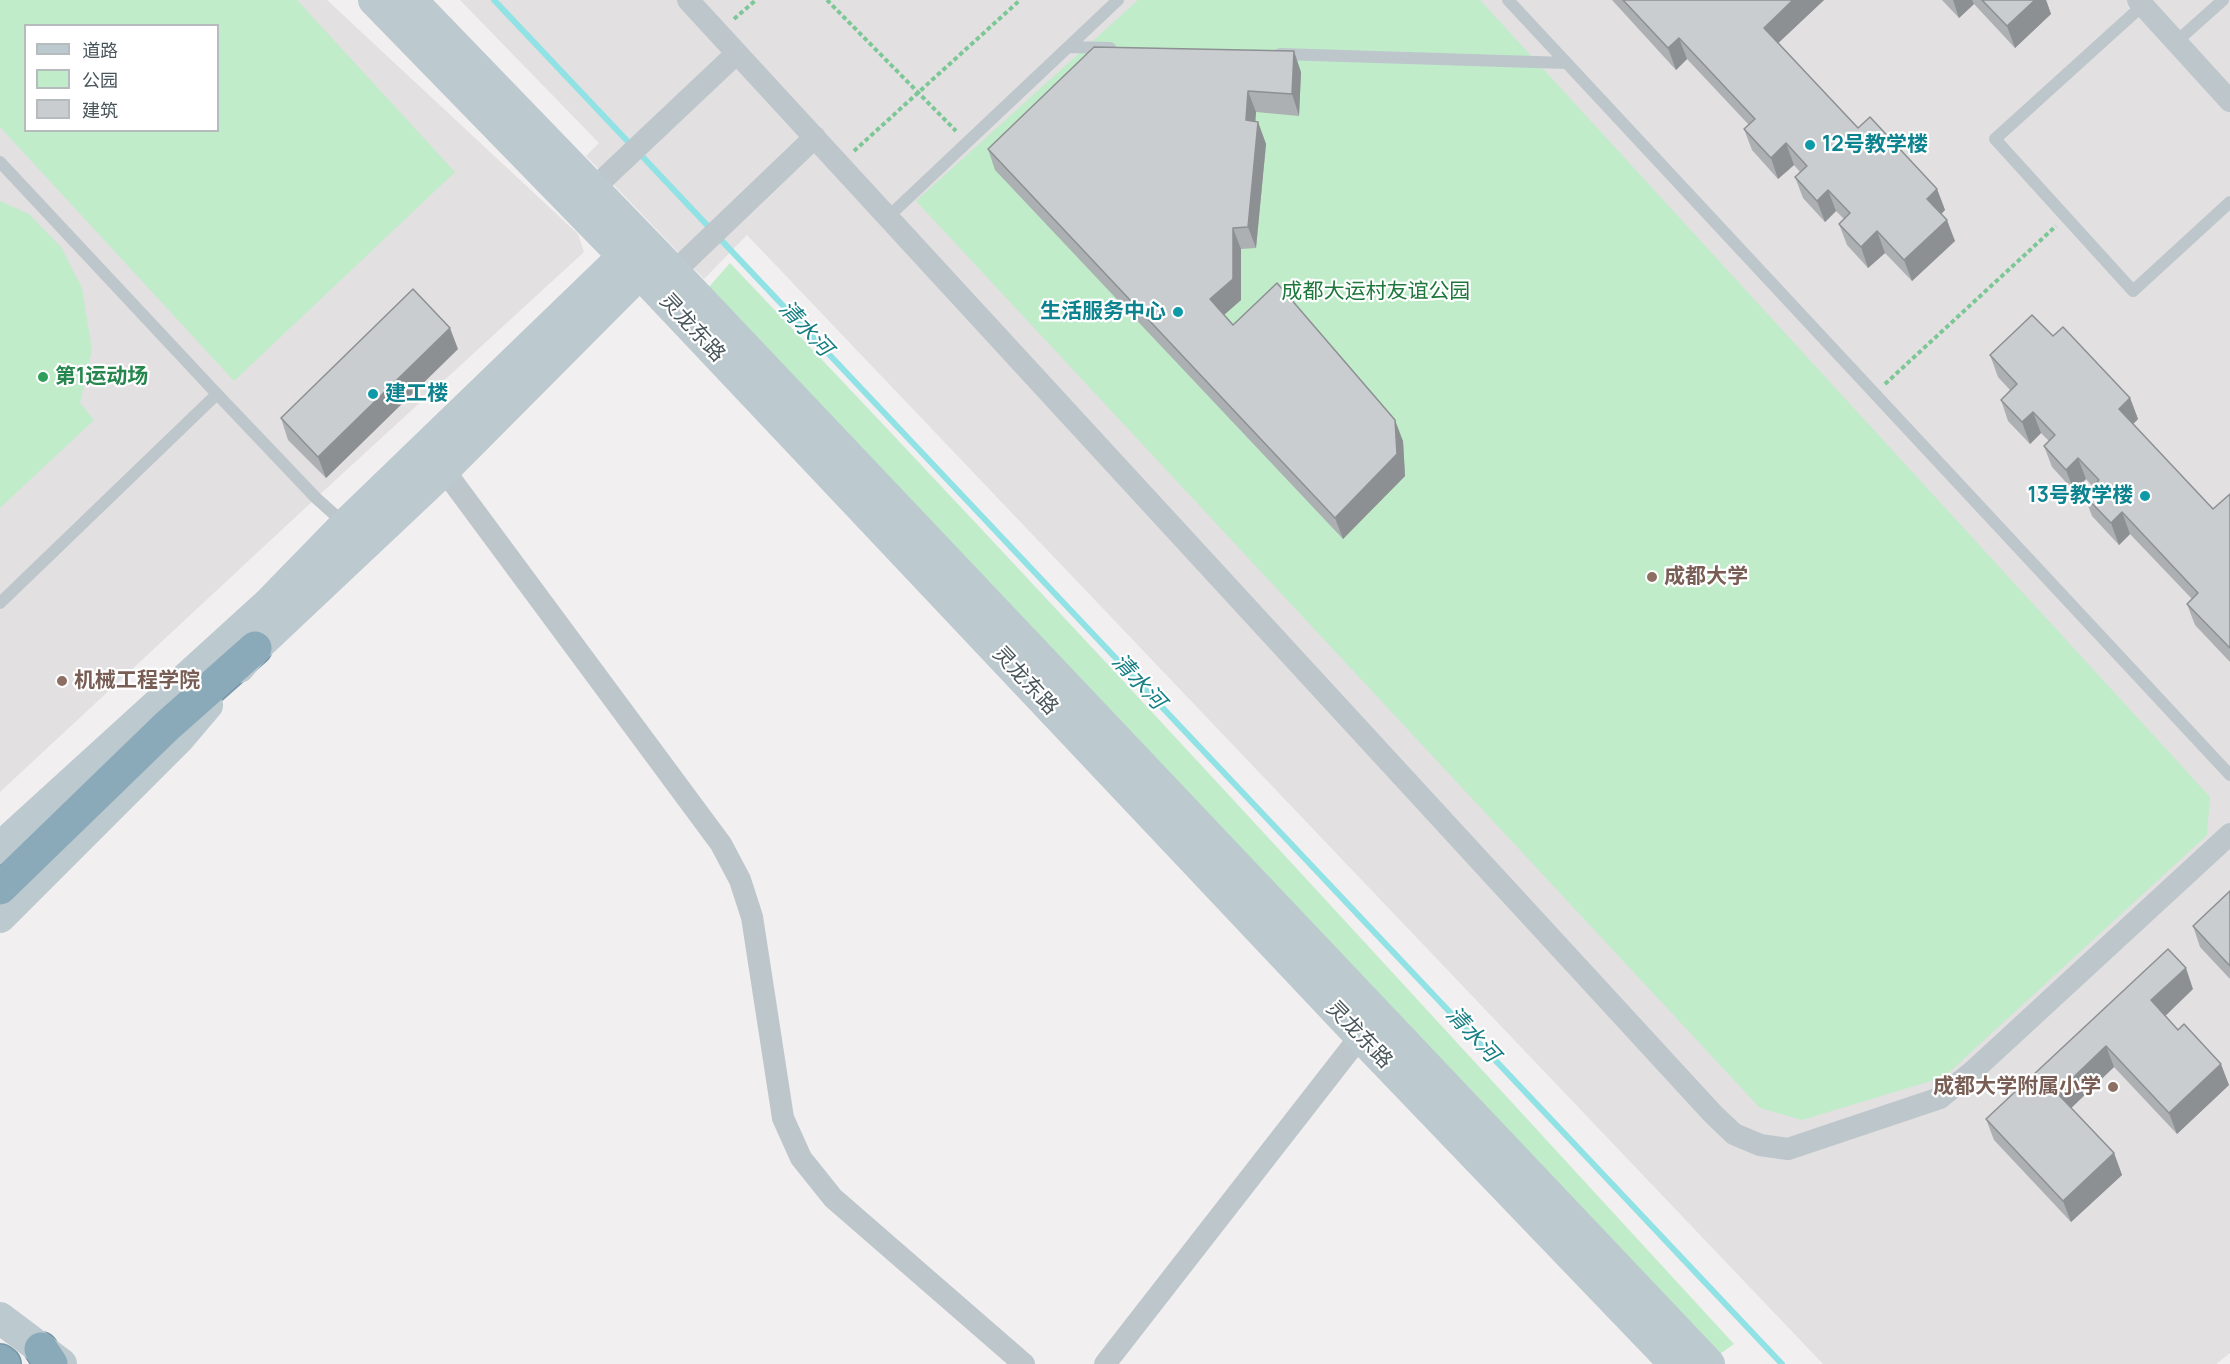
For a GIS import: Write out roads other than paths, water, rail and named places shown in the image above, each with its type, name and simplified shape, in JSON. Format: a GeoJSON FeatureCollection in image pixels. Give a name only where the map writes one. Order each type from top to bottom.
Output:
{"type":"FeatureCollection","features":[{"type":"Feature","properties":{"kind":"highway"},"geometry":{"type":"LineString","coordinates":[[0,888],[168,726],[255,648]]}},
{"type":"Feature","properties":{"kind":"highway"},"geometry":{"type":"LineString","coordinates":[[0,1361],[4,1364]]}},
{"type":"Feature","properties":{"kind":"main road","name":"灵龙东路"},"geometry":{"type":"LineString","coordinates":[[374,0],[655,258],[1369,1025],[1675,1364]]}},
{"type":"Feature","properties":{"kind":"main road","name":"灵龙东路"},"geometry":{"type":"LineString","coordinates":[[411,0],[603,180],[655,258]]}},
{"type":"Feature","properties":{"kind":"main road"},"geometry":{"type":"LineString","coordinates":[[0,917],[179,738],[255,648],[444,470],[655,258]]}},
{"type":"Feature","properties":{"kind":"main road"},"geometry":{"type":"LineString","coordinates":[[0,848],[270,602],[345,525],[655,258]]}},
{"type":"Feature","properties":{"kind":"main road","name":"灵龙东路"},"geometry":{"type":"LineString","coordinates":[[1369,1025],[1709,1364]]}},
{"type":"Feature","properties":{"kind":"main road"},"geometry":{"type":"LineString","coordinates":[[0,1318],[51,1359]]}},
{"type":"Feature","properties":{"kind":"street"},"geometry":{"type":"LineString","coordinates":[[688,0],[1713,1114],[1734,1134],[1760,1145],[1788,1149],[1940,1098],[1973,1071],[2230,834]]}},
{"type":"Feature","properties":{"kind":"street"},"geometry":{"type":"LineString","coordinates":[[2141,2],[2230,101]]}},
{"type":"Feature","properties":{"kind":"street"},"geometry":{"type":"LineString","coordinates":[[603,180],[737,53]]}},
{"type":"Feature","properties":{"kind":"street"},"geometry":{"type":"LineString","coordinates":[[655,258],[796,155],[814,137]]}},
{"type":"Feature","properties":{"kind":"street"},"geometry":{"type":"LineString","coordinates":[[444,470],[721,844],[740,880],[752,916],[783,1118],[801,1158],[833,1198],[1024,1364]]}},
{"type":"Feature","properties":{"kind":"street"},"geometry":{"type":"LineString","coordinates":[[1105,1364],[1369,1025]]}},
{"type":"Feature","properties":{"kind":"lane"},"geometry":{"type":"LineString","coordinates":[[888,218],[1118,0]]}},
{"type":"Feature","properties":{"kind":"lane"},"geometry":{"type":"LineString","coordinates":[[2176,42],[2223,0]]}},
{"type":"Feature","properties":{"kind":"lane"},"geometry":{"type":"LineString","coordinates":[[1510,1],[2230,775]]}},
{"type":"Feature","properties":{"kind":"lane"},"geometry":{"type":"LineString","coordinates":[[2141,2],[1995,139],[2133,291],[2230,202]]}},
{"type":"Feature","properties":{"kind":"lane"},"geometry":{"type":"LineString","coordinates":[[1069,47],[1128,49]]}},
{"type":"Feature","properties":{"kind":"lane"},"geometry":{"type":"LineString","coordinates":[[1270,54],[1567,63]]}},
{"type":"Feature","properties":{"kind":"lane"},"geometry":{"type":"LineString","coordinates":[[0,162],[217,394],[345,525]]}},
{"type":"Feature","properties":{"kind":"lane"},"geometry":{"type":"LineString","coordinates":[[0,603],[217,394]]}},
{"type":"Feature","properties":{"kind":"waterway","name":"清水河"},"geometry":{"type":"LineString","coordinates":[[494,0],[632,146]]}},
{"type":"Feature","properties":{"kind":"waterway","name":"清水河"},"geometry":{"type":"LineString","coordinates":[[639,153],[1782,1364]]}},
{"type":"Feature","properties":{"kind":"place","name":"12号教学楼"},"geometry":{"type":"Point","coordinates":[1810,145]}},
{"type":"Feature","properties":{"kind":"place","name":"生活服务中心"},"geometry":{"type":"Point","coordinates":[1178,312]}},
{"type":"Feature","properties":{"kind":"place","name":"第1运动场"},"geometry":{"type":"Point","coordinates":[43,377]}},
{"type":"Feature","properties":{"kind":"place","name":"建工楼"},"geometry":{"type":"Point","coordinates":[373,394]}},
{"type":"Feature","properties":{"kind":"place","name":"13号教学楼"},"geometry":{"type":"Point","coordinates":[2145,496]}},
{"type":"Feature","properties":{"kind":"place","name":"成都大学"},"geometry":{"type":"Point","coordinates":[1652,577]}},
{"type":"Feature","properties":{"kind":"place","name":"机械工程学院"},"geometry":{"type":"Point","coordinates":[62,681]}},
{"type":"Feature","properties":{"kind":"place","name":"成都大学附属小学"},"geometry":{"type":"Point","coordinates":[2113,1087]}},
{"type":"Feature","properties":{"kind":"park label","name":"成都大运村友谊公园"},"geometry":{"type":"Point","coordinates":[1376,292]}}]}
